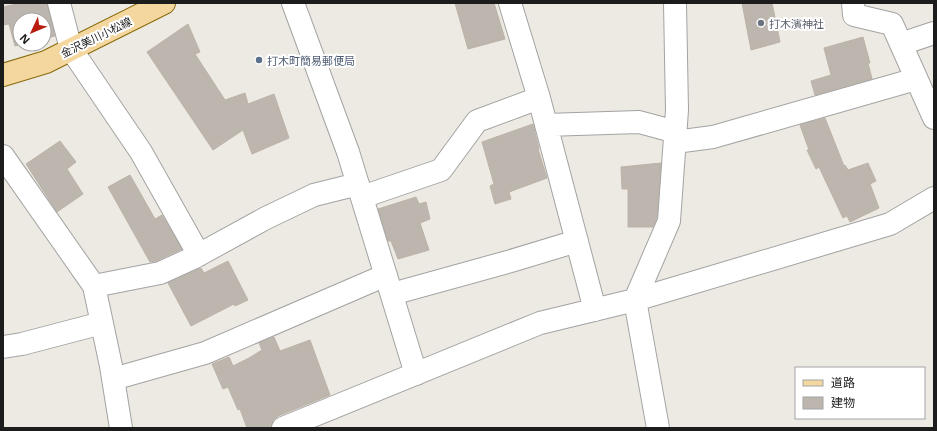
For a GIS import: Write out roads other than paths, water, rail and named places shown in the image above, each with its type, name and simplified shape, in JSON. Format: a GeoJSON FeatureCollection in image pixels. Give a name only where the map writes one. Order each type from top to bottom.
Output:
{"type":"FeatureCollection","features":[{"type":"Feature","properties":{"kind":"main road","name":"金沢美川小松線"},"geometry":{"type":"LineString","coordinates":[[3,75],[46,62],[164,3]]}},
{"type":"Feature","properties":{"kind":"street"},"geometry":{"type":"LineString","coordinates":[[59,3],[71,49],[141,152],[199,255]]}},
{"type":"Feature","properties":{"kind":"street"},"geometry":{"type":"LineString","coordinates":[[293,3],[348,152],[416,374]]}},
{"type":"Feature","properties":{"kind":"street"},"geometry":{"type":"LineString","coordinates":[[510,3],[539,98],[595,310]]}},
{"type":"Feature","properties":{"kind":"street"},"geometry":{"type":"LineString","coordinates":[[658,428],[635,300],[669,221],[677,110],[675,3]]}},
{"type":"Feature","properties":{"kind":"street"},"geometry":{"type":"LineString","coordinates":[[853,3],[854,15],[892,24],[924,87],[934,118]]}},
{"type":"Feature","properties":{"kind":"street"},"geometry":{"type":"LineString","coordinates":[[901,44],[934,32]]}},
{"type":"Feature","properties":{"kind":"street"},"geometry":{"type":"LineString","coordinates":[[546,125],[639,122],[675,137],[713,137],[924,87]]}},
{"type":"Feature","properties":{"kind":"street"},"geometry":{"type":"LineString","coordinates":[[94,286],[160,273],[199,255],[266,218],[314,195],[360,191],[441,170],[477,121],[539,98]]}},
{"type":"Feature","properties":{"kind":"street"},"geometry":{"type":"LineString","coordinates":[[3,156],[94,286],[113,378],[121,428]]}},
{"type":"Feature","properties":{"kind":"street"},"geometry":{"type":"LineString","coordinates":[[283,428],[540,323],[635,300],[890,224],[934,198]]}},
{"type":"Feature","properties":{"kind":"street"},"geometry":{"type":"LineString","coordinates":[[113,378],[205,353],[389,284],[511,262],[577,241]]}},
{"type":"Feature","properties":{"kind":"street"},"geometry":{"type":"LineString","coordinates":[[3,347],[22,344],[102,323]]}},
{"type":"Feature","properties":{"kind":"place","name":"打木濱神社"},"geometry":{"type":"Point","coordinates":[761,23]}},
{"type":"Feature","properties":{"kind":"place","name":"打木町簡易郵便局"},"geometry":{"type":"Point","coordinates":[259,60]}}]}
